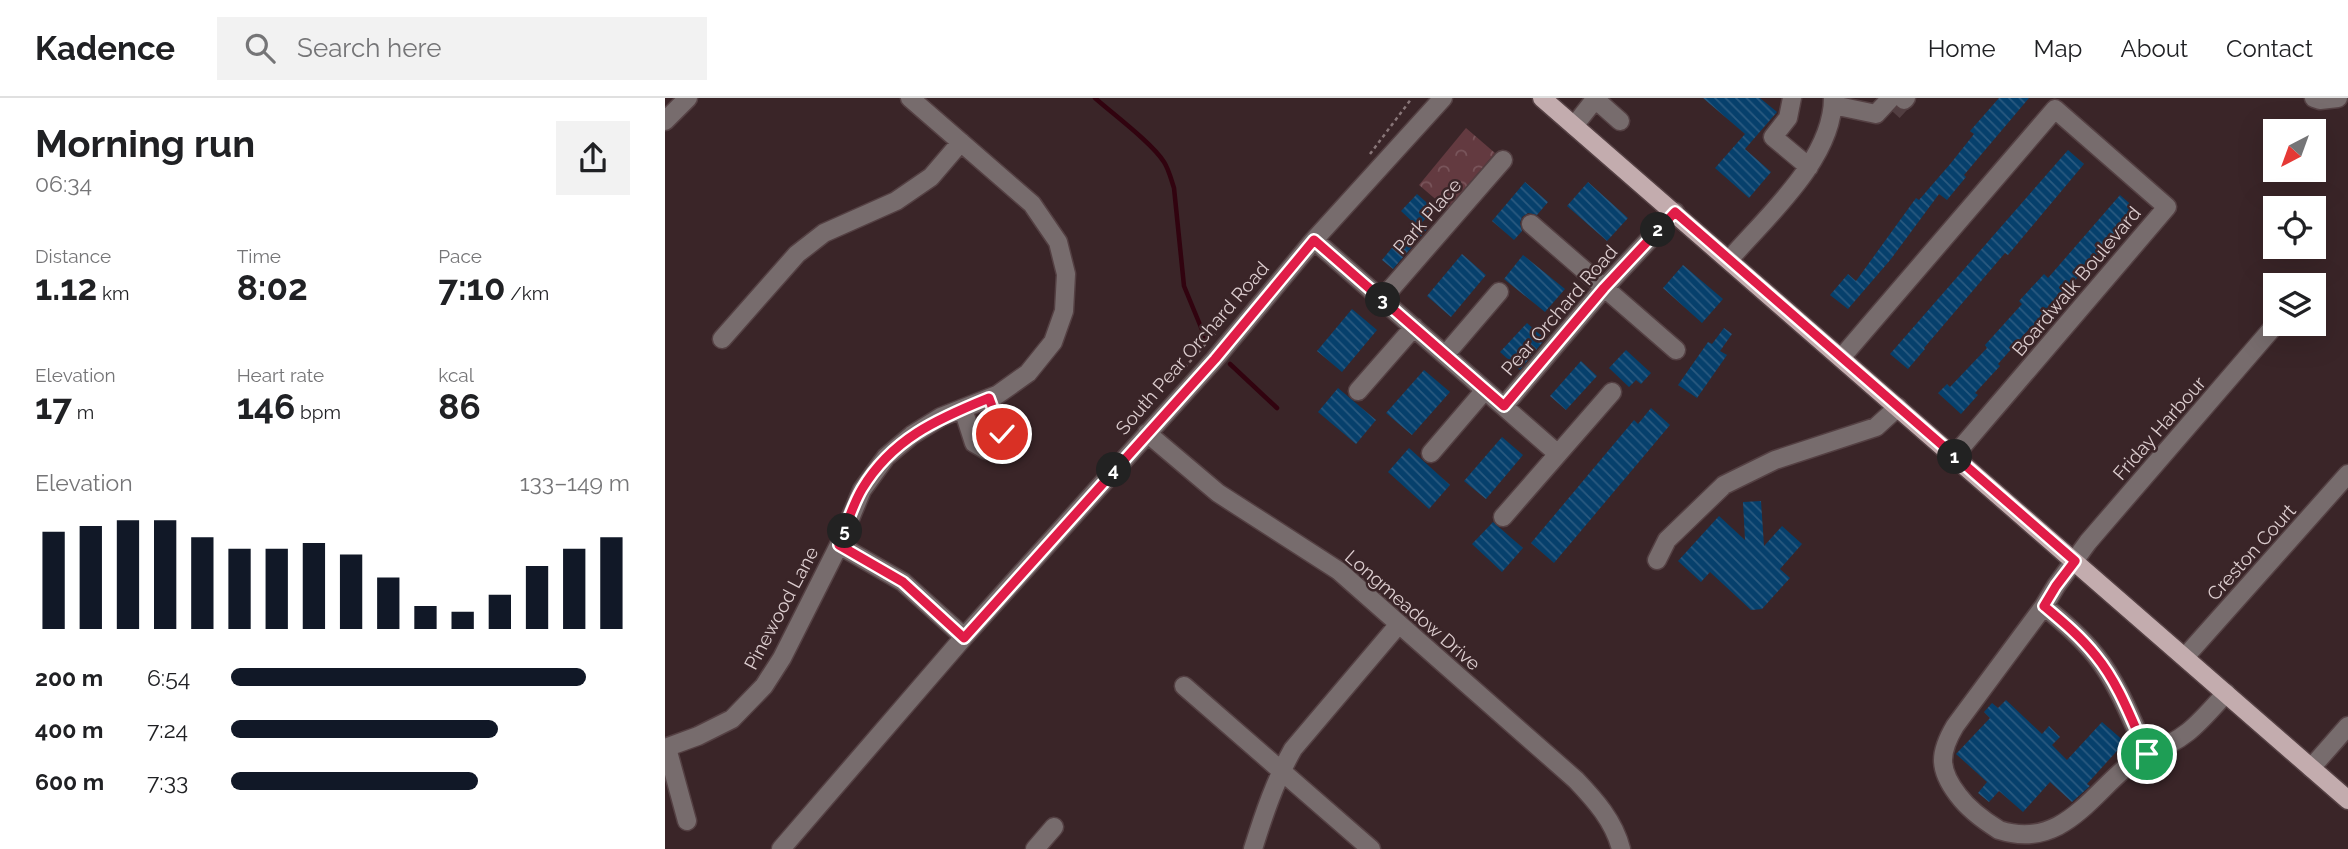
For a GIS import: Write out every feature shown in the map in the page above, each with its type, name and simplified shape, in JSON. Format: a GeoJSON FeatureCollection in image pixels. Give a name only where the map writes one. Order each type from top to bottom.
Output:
{"type":"FeatureCollection","features":[{"type":"Feature","properties":{"kind":"main road"},"geometry":{"type":"LineString","coordinates":[[1542,98],[2348,800]]}},
{"type":"Feature","properties":{"kind":"street"},"geometry":{"type":"LineString","coordinates":[[665,121],[688,98]]}},
{"type":"Feature","properties":{"kind":"street","name":"Pinewood Lane"},"geometry":{"type":"LineString","coordinates":[[666,748],[732,719],[764,686],[782,658],[839,545],[862,490],[886,457],[912,435],[941,417],[989,398],[1028,373],[1053,342],[1064,311],[1066,274],[1058,242],[1032,204],[910,98]]}},
{"type":"Feature","properties":{"kind":"street","name":"South Pear Orchard Road"},"geometry":{"type":"LineString","coordinates":[[781,849],[964,638],[1215,359],[1314,240],[1443,98]]}},
{"type":"Feature","properties":{"kind":"street"},"geometry":{"type":"LineString","coordinates":[[1574,126],[1595,98],[1620,121]]}},
{"type":"Feature","properties":{"kind":"street"},"geometry":{"type":"LineString","coordinates":[[2314,98],[2338,98]]}},
{"type":"Feature","properties":{"kind":"street"},"geometry":{"type":"LineString","coordinates":[[1786,101],[1788,118],[1773,137],[1809,167]]}},
{"type":"Feature","properties":{"kind":"street"},"geometry":{"type":"LineString","coordinates":[[1729,260],[1809,167],[1822,148],[1829,128],[1833,102],[1894,104]]}},
{"type":"Feature","properties":{"kind":"street","name":"Boardwalk Boulevard"},"geometry":{"type":"LineString","coordinates":[[1841,358],[2055,109],[2167,207],[1954,456]]}},
{"type":"Feature","properties":{"kind":"street"},"geometry":{"type":"LineString","coordinates":[[722,339],[797,254],[824,233],[896,201],[931,177],[961,142]]}},
{"type":"Feature","properties":{"kind":"street","name":"Park Place"},"geometry":{"type":"LineString","coordinates":[[1382,299],[1503,160]]}},
{"type":"Feature","properties":{"kind":"street","name":"Pear Orchard Road"},"geometry":{"type":"LineString","coordinates":[[1504,406],[1604,288],[1675,212]]}},
{"type":"Feature","properties":{"kind":"street"},"geometry":{"type":"LineString","coordinates":[[1531,224],[1676,350]]}},
{"type":"Feature","properties":{"kind":"street"},"geometry":{"type":"LineString","coordinates":[[1314,240],[1558,454]]}},
{"type":"Feature","properties":{"kind":"street"},"geometry":{"type":"LineString","coordinates":[[1445,355],[1499,292]]}},
{"type":"Feature","properties":{"kind":"street"},"geometry":{"type":"LineString","coordinates":[[1359,391],[1414,327]]}},
{"type":"Feature","properties":{"kind":"street","name":"Friday Harbour"},"geometry":{"type":"LineString","coordinates":[[2044,606],[2088,542],[2266,336]]}},
{"type":"Feature","properties":{"kind":"street"},"geometry":{"type":"LineString","coordinates":[[1431,453],[1485,390]]}},
{"type":"Feature","properties":{"kind":"street"},"geometry":{"type":"LineString","coordinates":[[1503,517],[1612,392]]}},
{"type":"Feature","properties":{"kind":"street"},"geometry":{"type":"LineString","coordinates":[[963,409],[974,443],[986,450],[994,448],[1002,434],[989,398]]}},
{"type":"Feature","properties":{"kind":"street"},"geometry":{"type":"LineString","coordinates":[[1657,560],[1668,540],[1724,485],[1775,460],[1876,427],[1898,407]]}},
{"type":"Feature","properties":{"kind":"street","name":"Longmeadow Drive"},"geometry":{"type":"LineString","coordinates":[[1147,433],[1218,493],[1339,571],[1576,780],[1596,800],[1621,849]]}},
{"type":"Feature","properties":{"kind":"street","name":"Creston Court"},"geometry":{"type":"LineString","coordinates":[[2185,657],[2348,474]]}},
{"type":"Feature","properties":{"kind":"street"},"geometry":{"type":"LineString","coordinates":[[839,545],[903,582],[964,638]]}},
{"type":"Feature","properties":{"kind":"street"},"geometry":{"type":"LineString","coordinates":[[2147,754],[2122,698],[2097,657],[2074,631],[2044,606],[1955,726],[1945,744],[1942,760],[1946,777],[1977,816],[2004,833],[2022,840],[2047,839],[2075,822],[2125,768],[2147,754],[2179,740],[2197,725],[2226,693]]}},
{"type":"Feature","properties":{"kind":"street"},"geometry":{"type":"LineString","coordinates":[[1253,849],[1281,769],[1314,723],[1399,624]]}},
{"type":"Feature","properties":{"kind":"street"},"geometry":{"type":"LineString","coordinates":[[1184,685],[1371,849]]}},
{"type":"Feature","properties":{"kind":"street"},"geometry":{"type":"LineString","coordinates":[[2311,768],[2348,726]]}},
{"type":"Feature","properties":{"kind":"street"},"geometry":{"type":"LineString","coordinates":[[666,748],[687,821]]}},
{"type":"Feature","properties":{"kind":"street"},"geometry":{"type":"LineString","coordinates":[[1035,849],[1054,827]]}},
{"type":"Feature","properties":{"kind":"green space"},"geometry":{"type":"Polygon","coordinates":[[[1466,128],[1495,153],[1447,209],[1419,185],[1466,128]]]}},
{"type":"Feature","properties":{"kind":"building"},"geometry":{"type":"Polygon","coordinates":[[[1703,98],[1760,98],[1777,112],[1745,149],[1771,172],[1749,198],[1715,168],[1745,134],[1703,98]]]}},
{"type":"Feature","properties":{"kind":"building"},"geometry":{"type":"Polygon","coordinates":[[[1999,98],[2029,98],[1964,175],[1966,177],[1947,200],[1939,194],[1891,259],[1848,309],[1830,295],[1848,274],[1856,281],[1916,198],[1919,200],[1951,163],[1974,134],[1970,131],[1999,98]]]}},
{"type":"Feature","properties":{"kind":"building"},"geometry":{"type":"Polygon","coordinates":[[[2068,150],[2084,164],[1908,369],[1890,354],[2068,150]]]}},
{"type":"Feature","properties":{"kind":"building"},"geometry":{"type":"Polygon","coordinates":[[[1525,182],[1548,202],[1537,215],[1528,213],[1522,217],[1522,231],[1514,240],[1492,221],[1525,182]]]}},
{"type":"Feature","properties":{"kind":"building"},"geometry":{"type":"Polygon","coordinates":[[[1588,182],[1628,218],[1607,241],[1567,206],[1588,182]]]}},
{"type":"Feature","properties":{"kind":"building"},"geometry":{"type":"Polygon","coordinates":[[[1417,194],[1434,209],[1418,227],[1401,211],[1417,194]]]}},
{"type":"Feature","properties":{"kind":"building"},"geometry":{"type":"Polygon","coordinates":[[[2120,195],[2136,209],[2049,311],[2051,312],[2033,331],[2030,328],[1998,364],[2000,366],[1975,393],[1978,395],[1961,414],[1938,393],[1947,384],[1950,387],[1987,348],[1985,345],[2022,304],[2019,301],[2044,274],[2048,278],[2120,195]]]}},
{"type":"Feature","properties":{"kind":"building"},"geometry":{"type":"Polygon","coordinates":[[[1424,224],[1428,228],[1393,269],[1382,260],[1399,239],[1406,244],[1424,224]]]}},
{"type":"Feature","properties":{"kind":"building"},"geometry":{"type":"Polygon","coordinates":[[[1462,254],[1486,275],[1451,317],[1427,296],[1462,254]]]}},
{"type":"Feature","properties":{"kind":"building"},"geometry":{"type":"Polygon","coordinates":[[[1523,255],[1565,289],[1545,312],[1504,279],[1523,255]]]}},
{"type":"Feature","properties":{"kind":"building"},"geometry":{"type":"Polygon","coordinates":[[[1683,265],[1723,299],[1702,323],[1663,288],[1683,265]]]}},
{"type":"Feature","properties":{"kind":"building"},"geometry":{"type":"Polygon","coordinates":[[[1352,309],[1377,330],[1342,372],[1317,351],[1352,309]]]}},
{"type":"Feature","properties":{"kind":"building"},"geometry":{"type":"Polygon","coordinates":[[[1527,323],[1545,339],[1520,370],[1500,352],[1527,323]]]}},
{"type":"Feature","properties":{"kind":"building"},"geometry":{"type":"Polygon","coordinates":[[[1724,328],[1732,334],[1720,351],[1727,355],[1697,398],[1678,385],[1708,342],[1712,344],[1724,328]]]}},
{"type":"Feature","properties":{"kind":"building"},"geometry":{"type":"Polygon","coordinates":[[[1626,350],[1651,373],[1641,384],[1636,380],[1629,387],[1609,368],[1626,350]]]}},
{"type":"Feature","properties":{"kind":"building"},"geometry":{"type":"Polygon","coordinates":[[[1581,361],[1597,376],[1566,410],[1550,396],[1581,361]]]}},
{"type":"Feature","properties":{"kind":"building"},"geometry":{"type":"Polygon","coordinates":[[[1424,370],[1450,392],[1412,435],[1386,413],[1424,370]]]}},
{"type":"Feature","properties":{"kind":"building"},"geometry":{"type":"Polygon","coordinates":[[[1338,388],[1376,420],[1356,444],[1318,412],[1338,388]]]}},
{"type":"Feature","properties":{"kind":"building"},"geometry":{"type":"Polygon","coordinates":[[[1651,408],[1670,425],[1554,563],[1531,543],[1634,420],[1638,424],[1651,408]]]}},
{"type":"Feature","properties":{"kind":"building"},"geometry":{"type":"Polygon","coordinates":[[[1502,437],[1523,455],[1486,499],[1464,481],[1502,437]]]}},
{"type":"Feature","properties":{"kind":"building"},"geometry":{"type":"Polygon","coordinates":[[[1409,448],[1450,485],[1429,509],[1388,472],[1409,448]]]}},
{"type":"Feature","properties":{"kind":"building"},"geometry":{"type":"Polygon","coordinates":[[[1761,501],[1764,546],[1782,526],[1802,544],[1780,569],[1790,578],[1762,609],[1751,610],[1710,572],[1701,582],[1678,561],[1719,516],[1745,540],[1743,502],[1761,501]]]}},
{"type":"Feature","properties":{"kind":"building"},"geometry":{"type":"Polygon","coordinates":[[[1493,522],[1523,548],[1502,572],[1472,544],[1493,522]]]}},
{"type":"Feature","properties":{"kind":"building"},"geometry":{"type":"Polygon","coordinates":[[[2006,700],[2042,734],[2049,726],[2060,737],[2052,745],[2067,760],[2102,722],[2125,742],[2087,784],[2090,786],[2072,802],[2050,782],[2023,812],[1999,791],[1989,802],[1978,793],[1987,782],[1956,754],[1990,718],[1984,712],[1992,703],[1998,708],[2006,700]]]}},
{"type":"Feature","properties":{"kind":"waterway"},"geometry":{"type":"LineString","coordinates":[[1095,98],[1151,146],[1167,168],[1174,188],[1184,286],[1205,337]]}},
{"type":"Feature","properties":{"kind":"waterway"},"geometry":{"type":"LineString","coordinates":[[1230,364],[1277,408]]}},
{"type":"Feature","properties":{"kind":"tunnel"},"geometry":{"type":"LineString","coordinates":[[1893,112],[1904,100]]}},
{"type":"Feature","properties":{"kind":"route"},"geometry":{"type":"LineString","coordinates":[[1002,434],[989,398],[941,417],[912,435],[886,457],[862,490],[839,545],[903,582],[964,638],[1215,359],[1314,240],[1504,406],[1604,288],[1675,212],[2075,561],[2044,606],[2074,631],[2097,657],[2122,698],[2147,754]]}}]}
